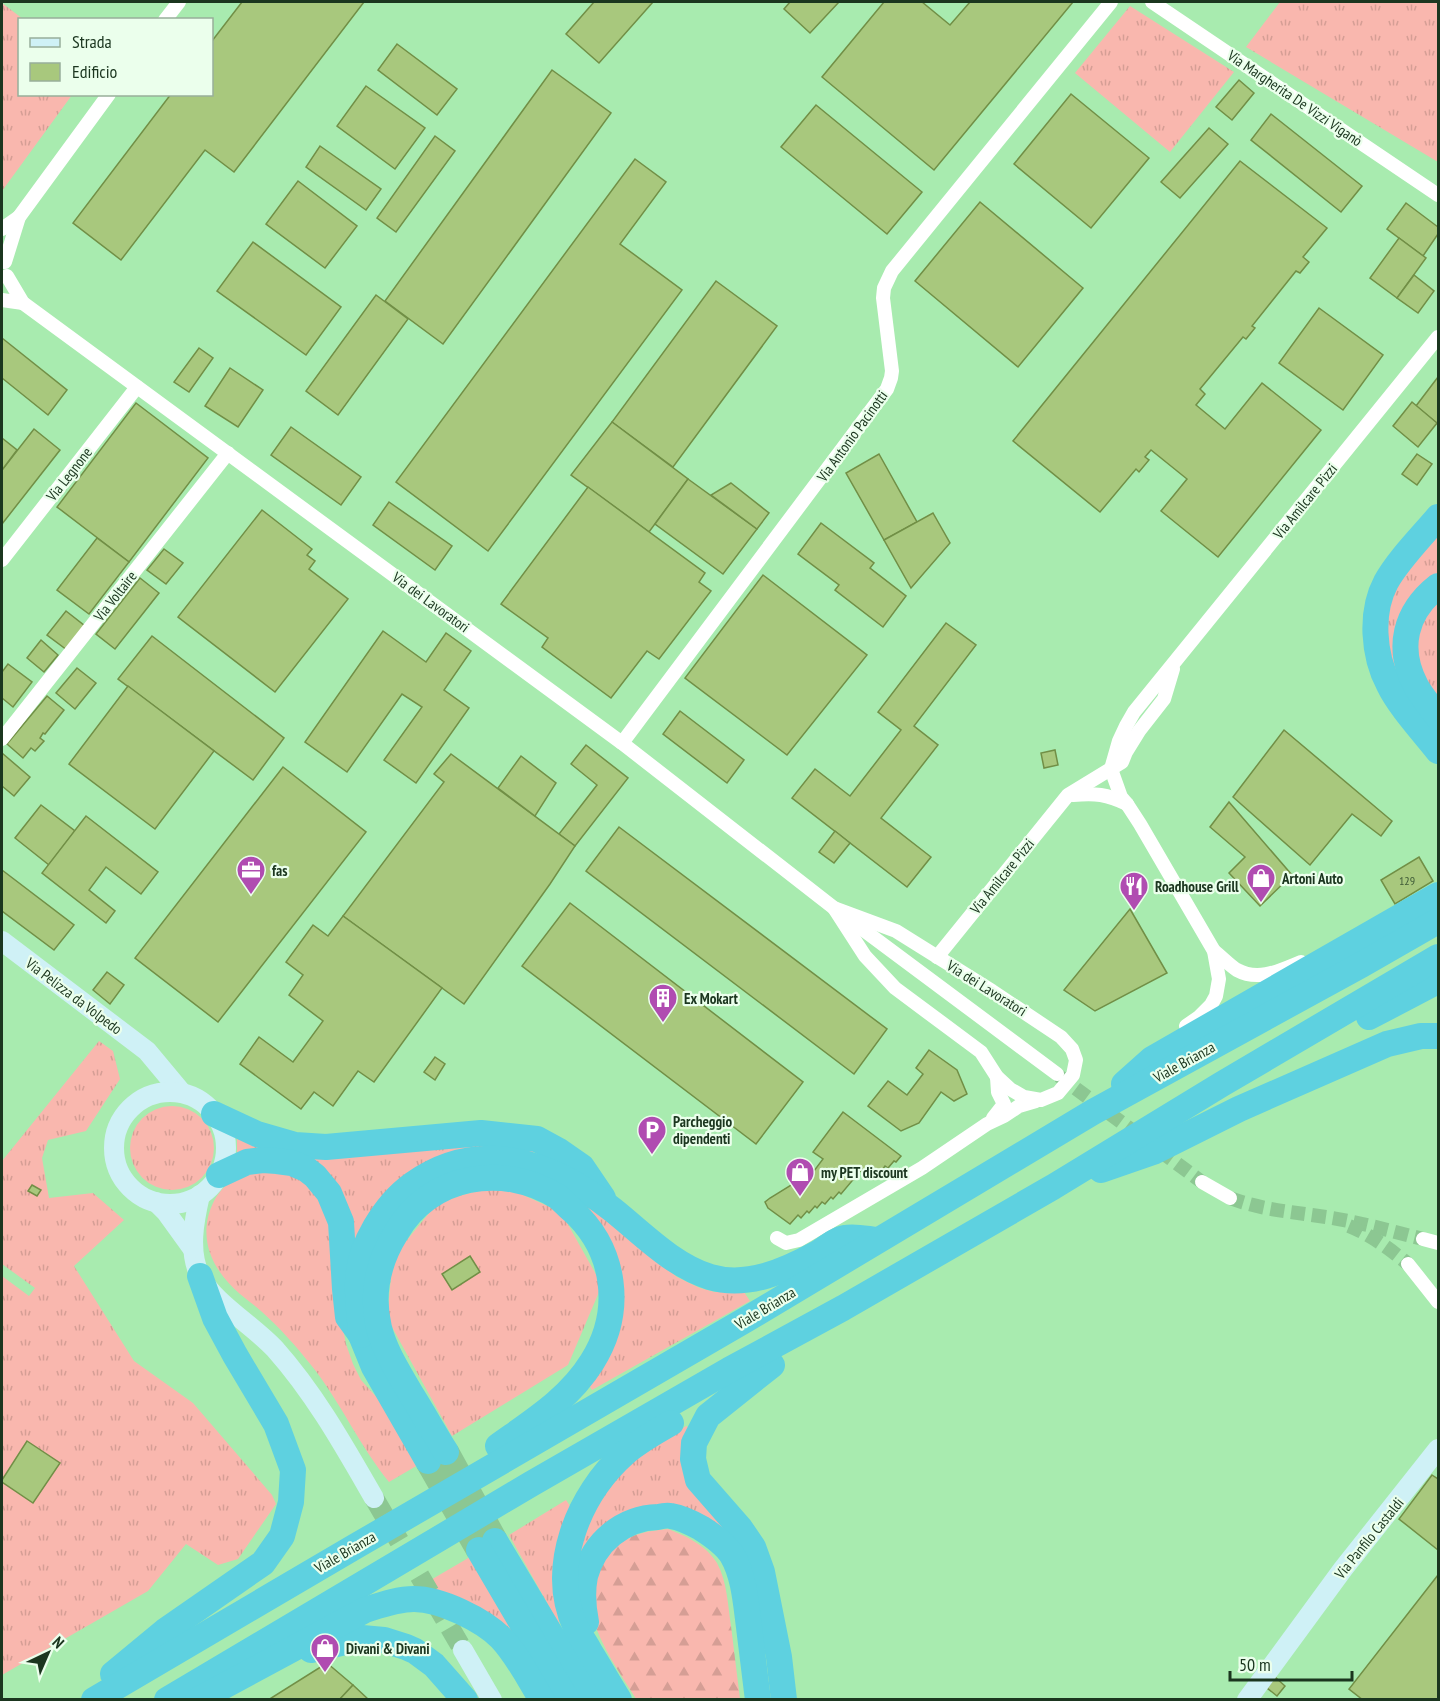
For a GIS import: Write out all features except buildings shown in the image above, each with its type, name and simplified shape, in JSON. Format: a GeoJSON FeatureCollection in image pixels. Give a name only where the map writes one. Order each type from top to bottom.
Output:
{"type":"FeatureCollection","features":[{"type":"Feature","properties":{"kind":"highway"},"geometry":{"type":"LineString","coordinates":[[1438,517],[1386,582],[1376,619],[1376,641],[1380,663],[1389,685],[1438,751]]}},
{"type":"Feature","properties":{"kind":"highway"},"geometry":{"type":"LineString","coordinates":[[1438,586],[1430,592],[1416,610],[1408,626],[1405,652],[1417,689],[1438,717]]}},
{"type":"Feature","properties":{"kind":"highway"},"geometry":{"type":"LineString","coordinates":[[1093,1112],[1152,1059],[1438,895]]}},
{"type":"Feature","properties":{"kind":"highway","name":"Viale Brianza"},"geometry":{"type":"LineString","coordinates":[[94,1700],[747,1319],[1093,1112],[1438,921]]}},
{"type":"Feature","properties":{"kind":"highway"},"geometry":{"type":"LineString","coordinates":[[167,1700],[531,1484],[1053,1187],[1438,957]]}},
{"type":"Feature","properties":{"kind":"highway"},"geometry":{"type":"LineString","coordinates":[[1222,1084],[1302,1056],[1382,1009],[1438,981]]}},
{"type":"Feature","properties":{"kind":"highway"},"geometry":{"type":"LineString","coordinates":[[1404,999],[1438,998]]}},
{"type":"Feature","properties":{"kind":"highway"},"geometry":{"type":"LineString","coordinates":[[1053,1187],[1153,1152],[1239,1109],[1387,1044],[1421,1036],[1438,1036]]}},
{"type":"Feature","properties":{"kind":"highway"},"geometry":{"type":"LineString","coordinates":[[214,1114],[257,1134],[295,1145],[326,1147],[481,1133],[537,1139],[582,1167],[610,1208]]}},
{"type":"Feature","properties":{"kind":"highway"},"geometry":{"type":"LineString","coordinates":[[361,1335],[358,1279],[363,1256],[382,1217],[408,1187],[424,1176],[443,1167],[463,1162],[498,1159],[517,1160],[536,1165],[575,1184],[610,1208],[678,1263],[711,1277],[737,1280],[758,1278],[796,1265],[844,1238],[877,1240]]}},
{"type":"Feature","properties":{"kind":"highway"},"geometry":{"type":"LineString","coordinates":[[219,1175],[247,1162],[263,1160],[292,1163],[315,1176],[329,1193],[341,1222],[348,1317],[361,1335],[374,1367],[437,1457],[392,1361],[380,1329],[376,1310],[376,1290],[382,1259],[401,1223],[426,1199],[440,1190],[472,1179],[509,1178],[525,1182],[558,1198],[582,1220],[600,1246],[610,1272],[612,1290],[608,1326],[603,1344],[592,1363],[548,1411],[493,1449],[435,1483],[428,1490],[424,1506]]}},
{"type":"Feature","properties":{"kind":"highway"},"geometry":{"type":"LineString","coordinates":[[89,1700],[120,1667],[165,1631],[262,1563],[282,1536],[291,1502],[293,1470],[276,1424],[215,1318],[200,1276]]}},
{"type":"Feature","properties":{"kind":"highway"},"geometry":{"type":"LineString","coordinates":[[619,1700],[576,1628],[565,1585],[565,1566],[571,1538],[585,1503],[609,1468],[635,1446],[800,1348],[843,1308]]}},
{"type":"Feature","properties":{"kind":"highway"},"geometry":{"type":"LineString","coordinates":[[772,1365],[708,1416],[694,1443],[693,1459],[698,1480],[740,1527],[753,1547],[762,1572],[779,1657],[784,1700]]}},
{"type":"Feature","properties":{"kind":"highway"},"geometry":{"type":"LineString","coordinates":[[600,1668],[585,1613],[583,1594],[585,1576],[590,1563],[609,1535],[627,1524],[646,1517],[671,1516],[692,1522],[715,1537],[732,1555],[740,1574],[758,1700]]}},
{"type":"Feature","properties":{"kind":"highway"},"geometry":{"type":"LineString","coordinates":[[567,1700],[487,1546],[590,1700]]}},
{"type":"Feature","properties":{"kind":"highway"},"geometry":{"type":"LineString","coordinates":[[198,1700],[365,1610],[393,1601],[416,1599],[443,1604],[474,1618],[500,1637],[514,1654],[542,1700]]}},
{"type":"Feature","properties":{"kind":"highway"},"geometry":{"type":"LineString","coordinates":[[241,1677],[262,1673],[315,1648],[362,1638],[373,1638],[406,1647],[425,1657],[465,1700]]}},
{"type":"Feature","properties":{"kind":"main road","name":"Via Pelizza da Volpedo"},"geometry":{"type":"LineString","coordinates":[[2,941],[147,1051],[182,1093]]}},
{"type":"Feature","properties":{"kind":"main road"},"geometry":{"type":"LineString","coordinates":[[146,1097],[150,1082],[147,1051]]}},
{"type":"Feature","properties":{"kind":"main road"},"geometry":{"type":"LineString","coordinates":[[162,1092],[182,1093],[194,1097],[214,1114],[224,1134],[225,1155],[219,1175],[200,1195],[179,1203],[156,1202],[144,1198],[124,1180],[118,1171],[114,1141],[119,1123],[131,1107],[146,1097],[162,1092]]}},
{"type":"Feature","properties":{"kind":"main road"},"geometry":{"type":"LineString","coordinates":[[192,1248],[200,1195]]}},
{"type":"Feature","properties":{"kind":"main road"},"geometry":{"type":"LineString","coordinates":[[156,1202],[192,1248],[200,1276],[210,1291],[273,1347],[303,1382],[326,1415],[374,1498]]}},
{"type":"Feature","properties":{"kind":"main road","name":"Via Panfilo Castaldi"},"geometry":{"type":"LineString","coordinates":[[1247,1700],[1300,1627],[1438,1449]]}},
{"type":"Feature","properties":{"kind":"main road","name":"Via Panfilo Castaldi"},"geometry":{"type":"LineString","coordinates":[[1232,1700],[1300,1627]]}},
{"type":"Feature","properties":{"kind":"main road"},"geometry":{"type":"LineString","coordinates":[[463,1650],[492,1700]]}},
{"type":"Feature","properties":{"kind":"street"},"geometry":{"type":"LineString","coordinates":[[167,18],[179,2]]}},
{"type":"Feature","properties":{"kind":"street","name":"Via Antonio Pacinotti"},"geometry":{"type":"LineString","coordinates":[[622,743],[887,389],[892,371],[882,298],[891,271],[1111,2]]}},
{"type":"Feature","properties":{"kind":"street","name":"Via Margherita De Vizzi Viganò"},"geometry":{"type":"LineString","coordinates":[[1152,2],[1438,195]]}},
{"type":"Feature","properties":{"kind":"street"},"geometry":{"type":"LineString","coordinates":[[2,290],[7,276],[3,259],[19,217],[108,96]]}},
{"type":"Feature","properties":{"kind":"street"},"geometry":{"type":"LineString","coordinates":[[2,229],[19,217]]}},
{"type":"Feature","properties":{"kind":"street","name":"Via dei Lavoratori"},"geometry":{"type":"LineString","coordinates":[[7,276],[23,303],[622,743],[834,908],[1057,1074]]}},
{"type":"Feature","properties":{"kind":"street","name":"Via dei Lavoratori"},"geometry":{"type":"LineString","coordinates":[[2,300],[23,303]]}},
{"type":"Feature","properties":{"kind":"street","name":"Via Amilcare Pizzi"},"geometry":{"type":"LineString","coordinates":[[937,957],[1068,795],[1116,766],[1116,750],[1125,726],[1134,712],[1438,336]]}},
{"type":"Feature","properties":{"kind":"street","name":"Via Legnone"},"geometry":{"type":"LineString","coordinates":[[2,560],[137,387]]}},
{"type":"Feature","properties":{"kind":"street","name":"Via Voltaire"},"geometry":{"type":"LineString","coordinates":[[2,739],[228,453]]}},
{"type":"Feature","properties":{"kind":"street"},"geometry":{"type":"LineString","coordinates":[[1116,766],[1121,797],[1214,951],[1219,979],[1216,996],[1211,1005],[1199,1017],[1162,1041],[1152,1059]]}},
{"type":"Feature","properties":{"kind":"street"},"geometry":{"type":"LineString","coordinates":[[1068,795],[1103,794],[1127,804]]}},
{"type":"Feature","properties":{"kind":"street","name":"Via dei Lavoratori"},"geometry":{"type":"LineString","coordinates":[[777,1238],[786,1244],[799,1240],[922,1168],[987,1124],[1019,1106],[1058,1093],[1073,1076],[1076,1060],[1072,1049],[1061,1037],[1043,1024],[896,931],[834,908]]}},
{"type":"Feature","properties":{"kind":"street","name":"Via dei Lavoratori"},"geometry":{"type":"LineString","coordinates":[[834,908],[865,956],[895,988],[981,1052],[997,1077],[1010,1089],[1024,1097],[1041,1100]]}},
{"type":"Feature","properties":{"kind":"street"},"geometry":{"type":"LineString","coordinates":[[1214,951],[1238,970],[1258,976],[1270,974],[1324,953],[1346,948]]}},
{"type":"Feature","properties":{"kind":"street","name":"Via dei Lavoratori"},"geometry":{"type":"LineString","coordinates":[[987,1124],[1004,1104],[998,1092],[997,1077]]}},
{"type":"Feature","properties":{"kind":"street"},"geometry":{"type":"LineString","coordinates":[[1202,1182],[1230,1198]]}},
{"type":"Feature","properties":{"kind":"street"},"geometry":{"type":"LineString","coordinates":[[1423,1239],[1438,1243]]}},
{"type":"Feature","properties":{"kind":"street"},"geometry":{"type":"LineString","coordinates":[[1408,1264],[1438,1302]]}},
{"type":"Feature","properties":{"kind":"green space"},"geometry":{"type":"Polygon","coordinates":[[[1280,2],[1438,2],[1438,162],[1246,47],[1280,2]]]}},
{"type":"Feature","properties":{"kind":"green space"},"geometry":{"type":"Polygon","coordinates":[[[2,3],[22,18],[18,18],[18,96],[71,96],[2,191],[2,3]]]}},
{"type":"Feature","properties":{"kind":"green space"},"geometry":{"type":"Polygon","coordinates":[[[1130,6],[1234,72],[1170,152],[1075,73],[1130,6]]]}},
{"type":"Feature","properties":{"kind":"green space"},"geometry":{"type":"Polygon","coordinates":[[[1438,531],[1438,576],[1397,656],[1396,679],[1385,637],[1385,616],[1399,578],[1438,531]]]}},
{"type":"Feature","properties":{"kind":"green space"},"geometry":{"type":"Polygon","coordinates":[[[1438,599],[1438,704],[1421,677],[1415,643],[1419,626],[1438,599]]]}},
{"type":"Feature","properties":{"kind":"green space"},"geometry":{"type":"Polygon","coordinates":[[[99,1041],[113,1051],[120,1079],[86,1131],[48,1140],[42,1158],[49,1198],[93,1193],[124,1220],[74,1266],[134,1361],[193,1403],[272,1495],[276,1504],[238,1559],[218,1565],[186,1544],[148,1591],[2,1675],[2,1276],[29,1296],[35,1288],[2,1264],[2,1161],[99,1041]]]}},
{"type":"Feature","properties":{"kind":"green space"},"geometry":{"type":"Polygon","coordinates":[[[172,1106],[188,1109],[202,1118],[211,1132],[214,1148],[211,1164],[202,1178],[188,1187],[172,1190],[156,1187],[142,1178],[133,1164],[130,1148],[133,1132],[142,1118],[156,1109],[172,1106]]]}},
{"type":"Feature","properties":{"kind":"green space"},"geometry":{"type":"Polygon","coordinates":[[[237,1136],[471,1144],[534,1149],[533,1153],[499,1147],[473,1147],[451,1154],[359,1240],[352,1240],[344,1196],[237,1153],[237,1136]]]}},
{"type":"Feature","properties":{"kind":"green space"},"geometry":{"type":"Polygon","coordinates":[[[279,1170],[305,1181],[331,1214],[340,1314],[346,1344],[361,1380],[390,1412],[418,1465],[389,1482],[311,1365],[261,1311],[230,1285],[215,1264],[210,1252],[207,1240],[209,1214],[214,1201],[223,1189],[243,1173],[279,1170]]]}},
{"type":"Feature","properties":{"kind":"green space"},"geometry":{"type":"Polygon","coordinates":[[[501,1185],[561,1212],[602,1285],[568,1365],[452,1436],[387,1318],[393,1257],[439,1201],[501,1185]]]}},
{"type":"Feature","properties":{"kind":"green space"},"geometry":{"type":"Polygon","coordinates":[[[570,1188],[677,1277],[715,1292],[744,1292],[750,1301],[592,1390],[588,1383],[621,1287],[570,1188]]]}},
{"type":"Feature","properties":{"kind":"green space"},"geometry":{"type":"Polygon","coordinates":[[[686,1426],[738,1538],[685,1513],[579,1559],[583,1523],[620,1470],[686,1426]]]}},
{"type":"Feature","properties":{"kind":"green space"},"geometry":{"type":"Polygon","coordinates":[[[566,1500],[570,1506],[562,1526],[553,1567],[554,1594],[560,1626],[509,1535],[566,1500]]]}},
{"type":"Feature","properties":{"kind":"green space"},"geometry":{"type":"Polygon","coordinates":[[[668,1529],[701,1546],[717,1563],[720,1570],[728,1602],[740,1699],[636,1699],[601,1639],[593,1618],[592,1606],[595,1586],[605,1560],[620,1543],[630,1538],[641,1533],[668,1529]]]}},
{"type":"Feature","properties":{"kind":"green space"},"geometry":{"type":"Polygon","coordinates":[[[470,1557],[517,1638],[417,1588],[470,1557]]]}},
{"type":"Feature","properties":{"kind":"tunnel"},"geometry":{"type":"LineString","coordinates":[[1059,1076],[1202,1182]]}},
{"type":"Feature","properties":{"kind":"tunnel"},"geometry":{"type":"LineString","coordinates":[[1230,1198],[1266,1208],[1351,1221],[1423,1239]]}},
{"type":"Feature","properties":{"kind":"tunnel"},"geometry":{"type":"LineString","coordinates":[[1349,1226],[1380,1243],[1408,1264]]}},
{"type":"Feature","properties":{"kind":"tunnel"},"geometry":{"type":"LineString","coordinates":[[446,1452],[495,1541]]}},
{"type":"Feature","properties":{"kind":"tunnel"},"geometry":{"type":"LineString","coordinates":[[428,1461],[479,1550]]}},
{"type":"Feature","properties":{"kind":"tunnel"},"geometry":{"type":"LineString","coordinates":[[374,1498],[463,1650]]}},
{"type":"Feature","properties":{"kind":"place","name":"fas"},"geometry":{"type":"Point","coordinates":[251,896]}},
{"type":"Feature","properties":{"kind":"place","name":"Artoni Auto"},"geometry":{"type":"Point","coordinates":[1261,904]}},
{"type":"Feature","properties":{"kind":"place","name":"Roadhouse Grill"},"geometry":{"type":"Point","coordinates":[1134,912]}},
{"type":"Feature","properties":{"kind":"place","name":"Ex Mokart"},"geometry":{"type":"Point","coordinates":[663,1024]}},
{"type":"Feature","properties":{"kind":"place","name":"Parcheggio dipendenti"},"geometry":{"type":"Point","coordinates":[652,1156]}},
{"type":"Feature","properties":{"kind":"place","name":"my PET discount"},"geometry":{"type":"Point","coordinates":[800,1198]}},
{"type":"Feature","properties":{"kind":"place","name":"Divani & Divani"},"geometry":{"type":"Point","coordinates":[325,1674]}}]}
